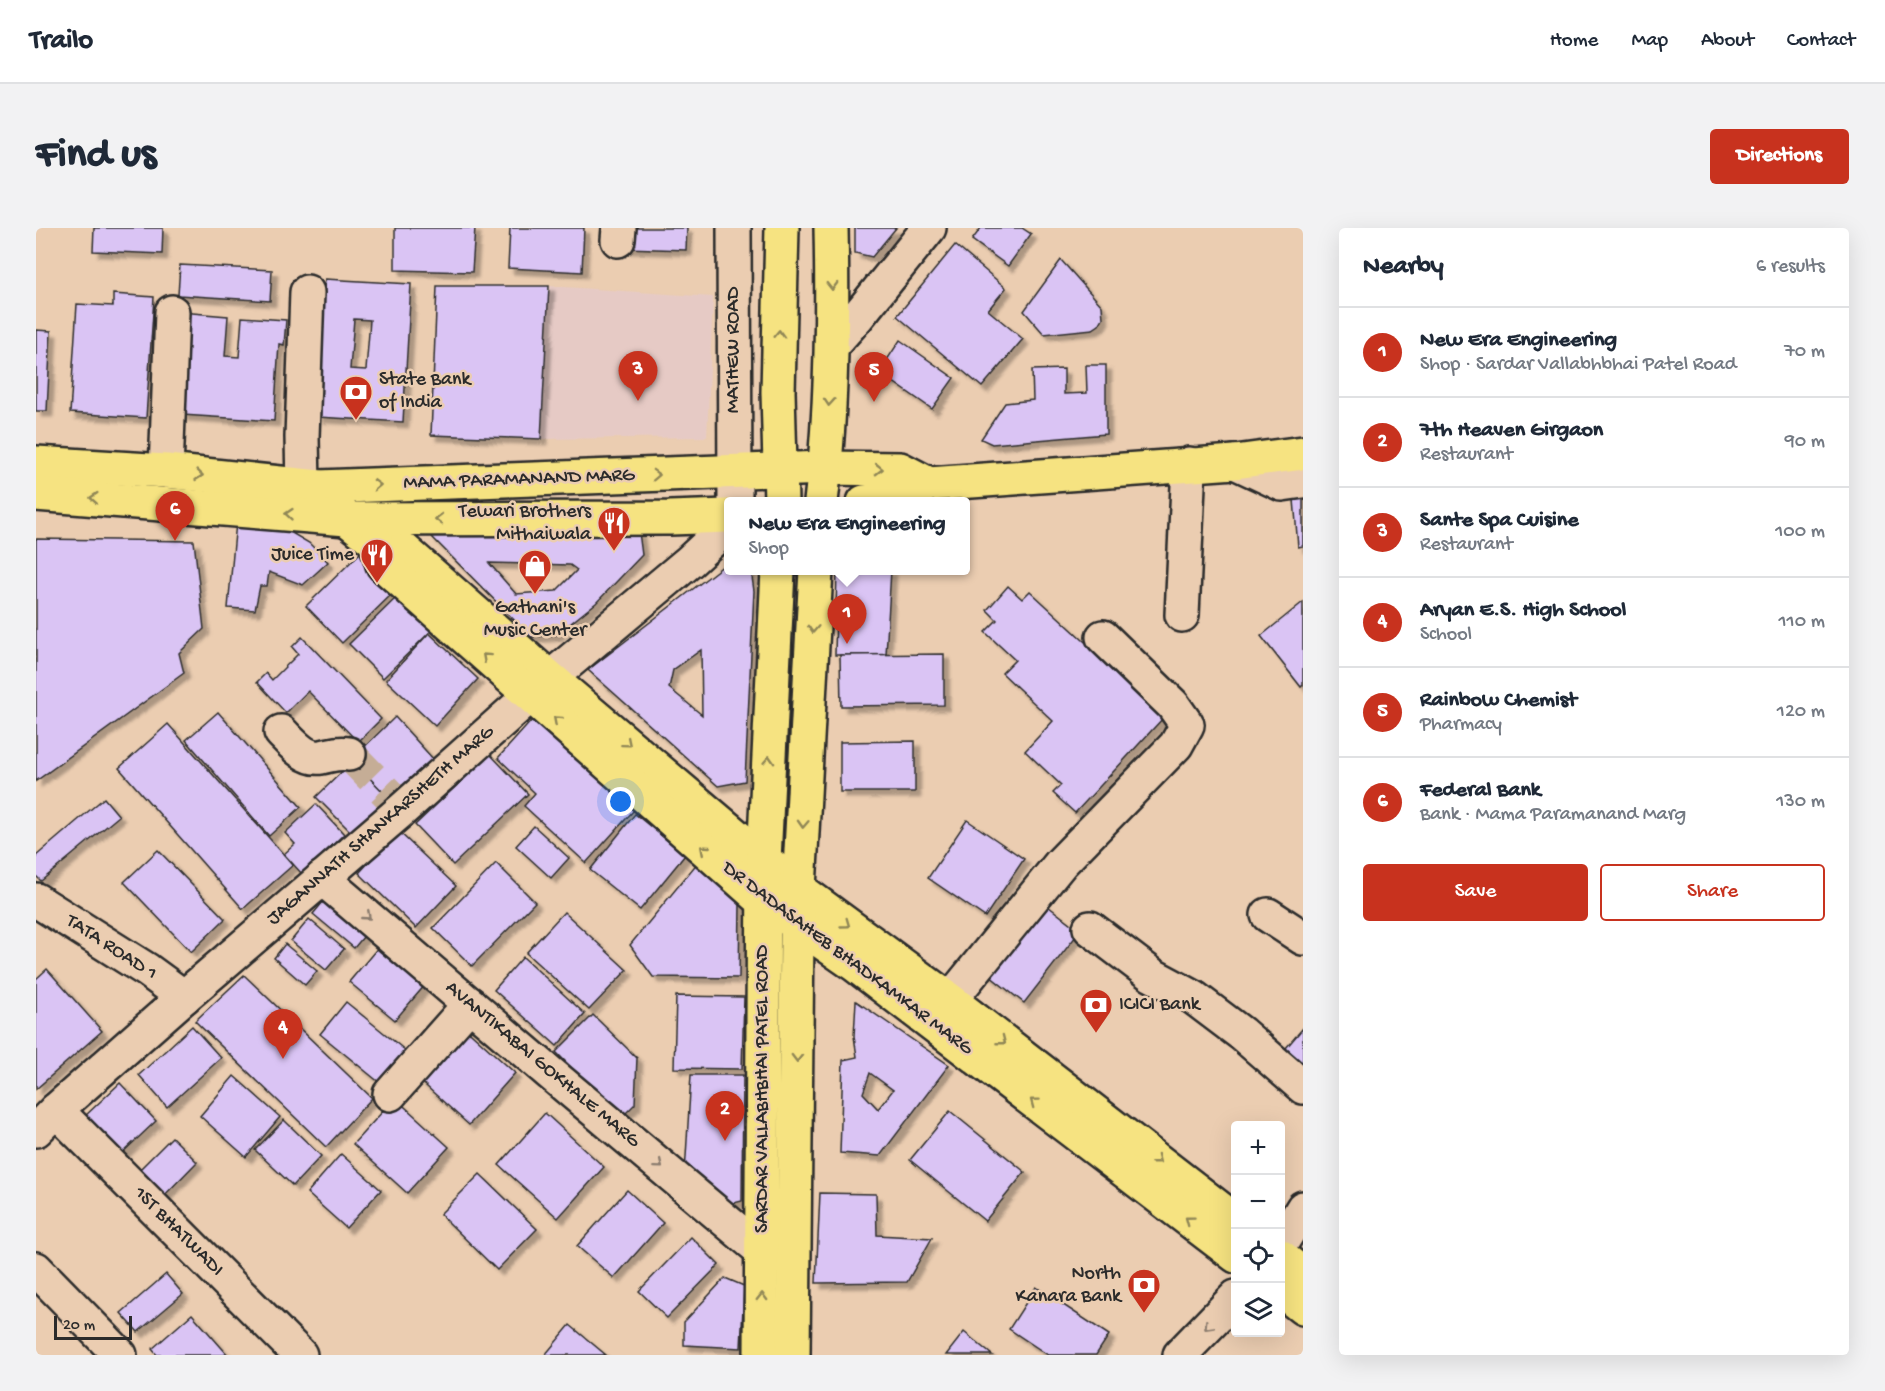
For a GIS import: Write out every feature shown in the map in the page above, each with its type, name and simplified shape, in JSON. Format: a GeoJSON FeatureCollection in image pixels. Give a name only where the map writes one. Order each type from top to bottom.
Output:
{"type":"FeatureCollection","features":[{"type":"Feature","properties":{"kind":"main road"},"geometry":{"type":"LineString","coordinates":[[781,497],[777,392],[782,228]]}},
{"type":"Feature","properties":{"kind":"main road"},"geometry":{"type":"LineString","coordinates":[[821,497],[833,344],[831,228]]}},
{"type":"Feature","properties":{"kind":"main road"},"geometry":{"type":"LineString","coordinates":[[903,497],[929,484],[1235,462],[1293,455]]}},
{"type":"Feature","properties":{"kind":"main road","name":"MAMA PARAMANAND MARG"},"geometry":{"type":"LineString","coordinates":[[36,463],[166,471],[311,487],[734,487],[779,469],[825,468],[900,469],[929,484]]}},
{"type":"Feature","properties":{"kind":"main road","name":"DR DADASAHEB BHADKAMKAR MARG"},"geometry":{"type":"LineString","coordinates":[[311,487],[376,542],[383,565],[463,618],[661,791],[764,901],[855,965],[1231,1252]]}},
{"type":"Feature","properties":{"kind":"main road","name":"MAMA PARAMANAND MARG"},"geometry":{"type":"LineString","coordinates":[[36,494],[347,519],[724,516]]}},
{"type":"Feature","properties":{"kind":"main road","name":"SARDAR VALLABHBHAI PATEL ROAD"},"geometry":{"type":"LineString","coordinates":[[761,1355],[764,860],[778,575]]}},
{"type":"Feature","properties":{"kind":"main road"},"geometry":{"type":"LineString","coordinates":[[797,926],[816,575]]}},
{"type":"Feature","properties":{"kind":"main road","name":"DR DADASAHEB BHADKAMKAR MARG"},"geometry":{"type":"LineString","coordinates":[[661,791],[764,860],[1231,1217]]}},
{"type":"Feature","properties":{"kind":"main road","name":"SARDAR VALLABHBHAI PATEL ROAD"},"geometry":{"type":"LineString","coordinates":[[793,1355],[797,926]]}},
{"type":"Feature","properties":{"kind":"main road"},"geometry":{"type":"LineString","coordinates":[[798,1000],[817,977],[855,965]]}},
{"type":"Feature","properties":{"kind":"main road"},"geometry":{"type":"LineString","coordinates":[[1285,1259],[1303,1274]]}},
{"type":"Feature","properties":{"kind":"main road"},"geometry":{"type":"LineString","coordinates":[[1285,1293],[1303,1308]]}},
{"type":"Feature","properties":{"kind":"street","name":"MATHEW ROAD"},"geometry":{"type":"LineString","coordinates":[[734,228],[734,487]]}},
{"type":"Feature","properties":{"kind":"street"},"geometry":{"type":"LineString","coordinates":[[833,344],[929,228]]}},
{"type":"Feature","properties":{"kind":"street"},"geometry":{"type":"LineString","coordinates":[[307,292],[302,437],[311,487]]}},
{"type":"Feature","properties":{"kind":"street"},"geometry":{"type":"LineString","coordinates":[[166,471],[172,312]]}},
{"type":"Feature","properties":{"kind":"street"},"geometry":{"type":"LineString","coordinates":[[1235,462],[1282,484],[1303,481]]}},
{"type":"Feature","properties":{"kind":"street"},"geometry":{"type":"LineString","coordinates":[[1182,615],[1189,464]]}},
{"type":"Feature","properties":{"kind":"street","name":"JAGANNATH SHANKARSHETH MARG"},"geometry":{"type":"LineString","coordinates":[[46,1120],[322,878],[397,803],[540,687],[724,530]]}},
{"type":"Feature","properties":{"kind":"street"},"geometry":{"type":"LineString","coordinates":[[950,1000],[1061,863],[1176,745],[1187,725],[1173,705],[1103,637]]}},
{"type":"Feature","properties":{"kind":"street"},"geometry":{"type":"LineString","coordinates":[[281,732],[303,753],[313,757],[339,752],[349,754]]}},
{"type":"Feature","properties":{"kind":"street","name":"AVANTIKABAI GOKHALE MARG"},"geometry":{"type":"LineString","coordinates":[[322,878],[762,1251]]}},
{"type":"Feature","properties":{"kind":"street","name":"TATA ROAD 1"},"geometry":{"type":"LineString","coordinates":[[36,900],[147,970],[184,997]]}},
{"type":"Feature","properties":{"kind":"street"},"geometry":{"type":"LineString","coordinates":[[1268,915],[1303,938]]}},
{"type":"Feature","properties":{"kind":"street"},"geometry":{"type":"LineString","coordinates":[[1090,928],[1152,975],[1192,997],[1242,1034],[1303,1088]]}},
{"type":"Feature","properties":{"kind":"street"},"geometry":{"type":"LineString","coordinates":[[390,1094],[470,1004]]}},
{"type":"Feature","properties":{"kind":"street","name":"1ST BHATWADI"},"geometry":{"type":"LineString","coordinates":[[46,1120],[300,1355]]}},
{"type":"Feature","properties":{"kind":"street"},"geometry":{"type":"LineString","coordinates":[[1285,1238],[1303,1208]]}},
{"type":"Feature","properties":{"kind":"street"},"geometry":{"type":"LineString","coordinates":[[36,1269],[120,1355]]}},
{"type":"Feature","properties":{"kind":"street"},"geometry":{"type":"LineString","coordinates":[[1180,1355],[1231,1302]]}},
{"type":"Feature","properties":{"kind":"shaded area"},"geometry":{"type":"Polygon","coordinates":[[[549,286],[713,297],[707,437],[541,439],[549,286]]]}},
{"type":"Feature","properties":{"kind":"building"},"geometry":{"type":"Polygon","coordinates":[[[94,228],[163,228],[162,254],[93,251],[94,228]]]}},
{"type":"Feature","properties":{"kind":"building"},"geometry":{"type":"Polygon","coordinates":[[[395,228],[475,228],[472,272],[395,270],[395,228]]]}},
{"type":"Feature","properties":{"kind":"building"},"geometry":{"type":"Polygon","coordinates":[[[510,228],[584,228],[582,272],[508,268],[510,228]]]}},
{"type":"Feature","properties":{"kind":"building"},"geometry":{"type":"Polygon","coordinates":[[[625,228],[687,228],[686,250],[625,248],[625,228]]]}},
{"type":"Feature","properties":{"kind":"building"},"geometry":{"type":"Polygon","coordinates":[[[855,228],[896,228],[872,257],[855,253],[855,228]]]}},
{"type":"Feature","properties":{"kind":"building"},"geometry":{"type":"Polygon","coordinates":[[[981,228],[1022,228],[1031,234],[1008,266],[972,240],[981,228]]]}},
{"type":"Feature","properties":{"kind":"building"},"geometry":{"type":"Polygon","coordinates":[[[955,245],[1006,288],[988,310],[1023,339],[982,387],[897,316],[955,245]]]}},
{"type":"Feature","properties":{"kind":"building"},"geometry":{"type":"Polygon","coordinates":[[[1061,260],[1102,306],[1103,318],[1093,329],[1044,334],[1024,311],[1061,260]]]}},
{"type":"Feature","properties":{"kind":"building"},"geometry":{"type":"Polygon","coordinates":[[[180,265],[272,270],[270,301],[178,295],[180,265]]]}},
{"type":"Feature","properties":{"kind":"building"},"geometry":{"type":"Polygon","coordinates":[[[325,279],[411,284],[403,422],[317,417],[325,279]],[[354,319],[350,369],[366,370],[370,320],[354,319]]]}},
{"type":"Feature","properties":{"kind":"building"},"geometry":{"type":"Polygon","coordinates":[[[437,286],[549,286],[541,439],[431,435],[437,286]]]}},
{"type":"Feature","properties":{"kind":"building"},"geometry":{"type":"Polygon","coordinates":[[[113,294],[154,297],[146,418],[70,413],[77,304],[113,306],[113,294]]]}},
{"type":"Feature","properties":{"kind":"building"},"geometry":{"type":"Polygon","coordinates":[[[180,312],[228,316],[225,356],[239,357],[242,317],[286,320],[284,345],[279,344],[274,421],[182,415],[180,312]]]}},
{"type":"Feature","properties":{"kind":"building"},"geometry":{"type":"Polygon","coordinates":[[[36,330],[51,331],[47,411],[36,411],[36,330]]]}},
{"type":"Feature","properties":{"kind":"building"},"geometry":{"type":"Polygon","coordinates":[[[900,340],[954,378],[932,409],[879,372],[900,340]]]}},
{"type":"Feature","properties":{"kind":"building"},"geometry":{"type":"Polygon","coordinates":[[[1086,365],[1106,365],[1106,434],[992,444],[981,439],[1005,403],[1033,400],[1032,370],[1064,369],[1064,394],[1087,393],[1086,365]]]}},
{"type":"Feature","properties":{"kind":"building"},"geometry":{"type":"Polygon","coordinates":[[[1303,487],[1303,546],[1298,547],[1293,488],[1303,487]]]}},
{"type":"Feature","properties":{"kind":"building"},"geometry":{"type":"Polygon","coordinates":[[[236,522],[285,529],[309,543],[328,562],[303,585],[269,572],[267,586],[260,586],[255,610],[228,608],[236,522]]]}},
{"type":"Feature","properties":{"kind":"building"},"geometry":{"type":"Polygon","coordinates":[[[443,524],[639,532],[642,555],[596,603],[556,635],[531,637],[431,536],[443,524]],[[489,563],[516,594],[556,591],[577,570],[570,565],[489,563]]]}},
{"type":"Feature","properties":{"kind":"building"},"geometry":{"type":"Polygon","coordinates":[[[36,539],[194,541],[204,629],[179,653],[184,673],[36,781],[36,539]]]}},
{"type":"Feature","properties":{"kind":"building"},"geometry":{"type":"Polygon","coordinates":[[[360,553],[396,590],[342,643],[306,606],[360,553]]]}},
{"type":"Feature","properties":{"kind":"building"},"geometry":{"type":"Polygon","coordinates":[[[724,565],[724,575],[752,575],[754,591],[745,781],[718,786],[588,670],[724,565]],[[701,650],[673,670],[669,688],[702,715],[701,650]]]}},
{"type":"Feature","properties":{"kind":"building"},"geometry":{"type":"Polygon","coordinates":[[[837,575],[891,575],[886,655],[835,655],[837,575]]]}},
{"type":"Feature","properties":{"kind":"building"},"geometry":{"type":"Polygon","coordinates":[[[1008,586],[1022,599],[1030,591],[1165,716],[1075,813],[1053,793],[1061,785],[1025,751],[1053,721],[1002,673],[1015,660],[985,632],[997,620],[987,610],[1008,586]]]}},
{"type":"Feature","properties":{"kind":"building"},"geometry":{"type":"Polygon","coordinates":[[[400,594],[434,628],[383,678],[349,644],[400,594]]]}},
{"type":"Feature","properties":{"kind":"building"},"geometry":{"type":"Polygon","coordinates":[[[1303,602],[1303,685],[1301,687],[1261,636],[1303,602]]]}},
{"type":"Feature","properties":{"kind":"building"},"geometry":{"type":"Polygon","coordinates":[[[429,633],[478,679],[435,726],[386,680],[429,633]]]}},
{"type":"Feature","properties":{"kind":"building"},"geometry":{"type":"Polygon","coordinates":[[[302,637],[381,719],[358,742],[308,691],[286,713],[257,682],[266,673],[272,680],[298,654],[292,647],[302,637]]]}},
{"type":"Feature","properties":{"kind":"building"},"geometry":{"type":"Polygon","coordinates":[[[944,654],[944,705],[841,706],[840,655],[944,654]]]}},
{"type":"Feature","properties":{"kind":"building"},"geometry":{"type":"Polygon","coordinates":[[[218,712],[301,807],[269,836],[186,740],[218,712]]]}},
{"type":"Feature","properties":{"kind":"building"},"geometry":{"type":"Polygon","coordinates":[[[395,717],[434,760],[389,799],[352,759],[395,717]]]}},
{"type":"Feature","properties":{"kind":"building"},"geometry":{"type":"Polygon","coordinates":[[[534,718],[634,810],[586,863],[524,806],[535,793],[498,758],[534,718]]]}},
{"type":"Feature","properties":{"kind":"building"},"geometry":{"type":"Polygon","coordinates":[[[168,724],[293,865],[243,909],[119,768],[168,724]]]}},
{"type":"Feature","properties":{"kind":"building"},"geometry":{"type":"Polygon","coordinates":[[[915,741],[915,792],[840,792],[840,742],[915,741]]]}},
{"type":"Feature","properties":{"kind":"building"},"geometry":{"type":"Polygon","coordinates":[[[490,754],[528,794],[453,865],[415,825],[490,754]]]}},
{"type":"Feature","properties":{"kind":"building"},"geometry":{"type":"Polygon","coordinates":[[[353,761],[388,797],[352,833],[316,797],[353,761]]]}},
{"type":"Feature","properties":{"kind":"building"},"geometry":{"type":"Polygon","coordinates":[[[104,798],[119,816],[41,881],[36,876],[36,856],[104,798]]]}},
{"type":"Feature","properties":{"kind":"building"},"geometry":{"type":"Polygon","coordinates":[[[316,804],[344,834],[302,874],[284,854],[295,844],[285,833],[316,804]]]}},
{"type":"Feature","properties":{"kind":"building"},"geometry":{"type":"Polygon","coordinates":[[[635,814],[685,855],[640,910],[590,870],[635,814]]]}},
{"type":"Feature","properties":{"kind":"building"},"geometry":{"type":"Polygon","coordinates":[[[967,820],[1024,859],[985,917],[928,878],[967,820]]]}},
{"type":"Feature","properties":{"kind":"building"},"geometry":{"type":"Polygon","coordinates":[[[534,826],[569,858],[551,878],[516,846],[534,826]]]}},
{"type":"Feature","properties":{"kind":"building"},"geometry":{"type":"Polygon","coordinates":[[[398,831],[456,886],[416,928],[359,873],[398,831]]]}},
{"type":"Feature","properties":{"kind":"building"},"geometry":{"type":"Polygon","coordinates":[[[158,850],[225,919],[191,952],[124,882],[158,850]]]}},
{"type":"Feature","properties":{"kind":"building"},"geometry":{"type":"Polygon","coordinates":[[[698,862],[740,904],[739,978],[653,977],[630,945],[698,862]]]}},
{"type":"Feature","properties":{"kind":"building"},"geometry":{"type":"Polygon","coordinates":[[[496,863],[535,902],[472,966],[433,928],[496,863]]]}},
{"type":"Feature","properties":{"kind":"building"},"geometry":{"type":"Polygon","coordinates":[[[328,896],[369,930],[354,948],[313,914],[328,896]]]}},
{"type":"Feature","properties":{"kind":"building"},"geometry":{"type":"Polygon","coordinates":[[[1040,900],[1080,931],[1024,1003],[985,972],[1040,900]]]}},
{"type":"Feature","properties":{"kind":"building"},"geometry":{"type":"Polygon","coordinates":[[[564,912],[627,970],[589,1010],[526,953],[564,912]]]}},
{"type":"Feature","properties":{"kind":"building"},"geometry":{"type":"Polygon","coordinates":[[[309,919],[344,949],[326,970],[291,941],[309,919]]]}},
{"type":"Feature","properties":{"kind":"building"},"geometry":{"type":"Polygon","coordinates":[[[285,944],[317,971],[305,985],[274,958],[285,944]]]}},
{"type":"Feature","properties":{"kind":"building"},"geometry":{"type":"Polygon","coordinates":[[[380,945],[426,984],[395,1020],[349,982],[380,945]]]}},
{"type":"Feature","properties":{"kind":"building"},"geometry":{"type":"Polygon","coordinates":[[[523,957],[585,1014],[557,1046],[494,990],[523,957]]]}},
{"type":"Feature","properties":{"kind":"building"},"geometry":{"type":"Polygon","coordinates":[[[47,969],[102,1031],[36,1089],[36,979],[47,969]]]}},
{"type":"Feature","properties":{"kind":"building"},"geometry":{"type":"Polygon","coordinates":[[[244,975],[372,1098],[326,1147],[195,1021],[244,975]]]}},
{"type":"Feature","properties":{"kind":"building"},"geometry":{"type":"Polygon","coordinates":[[[676,996],[744,997],[742,1069],[674,1068],[676,996]]]}},
{"type":"Feature","properties":{"kind":"building"},"geometry":{"type":"Polygon","coordinates":[[[856,1001],[949,1065],[880,1156],[840,1153],[843,1060],[857,1057],[854,1036],[856,1001]],[[870,1073],[863,1093],[878,1109],[893,1090],[870,1073]]]}},
{"type":"Feature","properties":{"kind":"building"},"geometry":{"type":"Polygon","coordinates":[[[346,1002],[406,1051],[380,1083],[320,1034],[346,1002]]]}},
{"type":"Feature","properties":{"kind":"building"},"geometry":{"type":"Polygon","coordinates":[[[593,1015],[637,1058],[635,1104],[621,1118],[556,1052],[593,1015]]]}},
{"type":"Feature","properties":{"kind":"building"},"geometry":{"type":"Polygon","coordinates":[[[461,1024],[515,1073],[469,1125],[415,1076],[461,1024]]]}},
{"type":"Feature","properties":{"kind":"building"},"geometry":{"type":"Polygon","coordinates":[[[192,1026],[221,1058],[167,1107],[139,1075],[192,1026]]]}},
{"type":"Feature","properties":{"kind":"building"},"geometry":{"type":"Polygon","coordinates":[[[1303,1028],[1303,1075],[1280,1055],[1303,1028]]]}},
{"type":"Feature","properties":{"kind":"building"},"geometry":{"type":"Polygon","coordinates":[[[691,1075],[743,1075],[742,1201],[718,1207],[685,1173],[691,1075]]]}},
{"type":"Feature","properties":{"kind":"building"},"geometry":{"type":"Polygon","coordinates":[[[234,1076],[280,1117],[246,1157],[200,1116],[234,1076]]]}},
{"type":"Feature","properties":{"kind":"building"},"geometry":{"type":"Polygon","coordinates":[[[120,1083],[156,1121],[120,1155],[84,1117],[120,1083]]]}},
{"type":"Feature","properties":{"kind":"building"},"geometry":{"type":"Polygon","coordinates":[[[395,1098],[449,1147],[407,1193],[353,1144],[395,1098]]]}},
{"type":"Feature","properties":{"kind":"building"},"geometry":{"type":"Polygon","coordinates":[[[950,1111],[1025,1172],[985,1221],[910,1160],[950,1111]]]}},
{"type":"Feature","properties":{"kind":"building"},"geometry":{"type":"Polygon","coordinates":[[[545,1113],[604,1167],[558,1218],[499,1165],[545,1113]]]}},
{"type":"Feature","properties":{"kind":"building"},"geometry":{"type":"Polygon","coordinates":[[[284,1120],[321,1156],[293,1186],[255,1150],[284,1120]]]}},
{"type":"Feature","properties":{"kind":"building"},"geometry":{"type":"Polygon","coordinates":[[[172,1137],[197,1162],[156,1204],[131,1178],[172,1137]]]}},
{"type":"Feature","properties":{"kind":"building"},"geometry":{"type":"Polygon","coordinates":[[[341,1154],[381,1190],[346,1228],[307,1193],[341,1154]]]}},
{"type":"Feature","properties":{"kind":"building"},"geometry":{"type":"Polygon","coordinates":[[[480,1174],[537,1229],[497,1270],[440,1214],[480,1174]]]}},
{"type":"Feature","properties":{"kind":"building"},"geometry":{"type":"Polygon","coordinates":[[[627,1190],[663,1223],[614,1278],[577,1246],[627,1190]]]}},
{"type":"Feature","properties":{"kind":"building"},"geometry":{"type":"Polygon","coordinates":[[[820,1193],[876,1194],[877,1235],[932,1238],[907,1282],[816,1283],[820,1193]]]}},
{"type":"Feature","properties":{"kind":"building"},"geometry":{"type":"Polygon","coordinates":[[[691,1237],[719,1265],[667,1318],[639,1291],[691,1237]]]}},
{"type":"Feature","properties":{"kind":"building"},"geometry":{"type":"Polygon","coordinates":[[[166,1274],[183,1294],[138,1332],[121,1313],[166,1274]]]}},
{"type":"Feature","properties":{"kind":"building"},"geometry":{"type":"Polygon","coordinates":[[[725,1278],[744,1286],[741,1348],[684,1345],[684,1322],[725,1278]]]}},
{"type":"Feature","properties":{"kind":"building"},"geometry":{"type":"Polygon","coordinates":[[[1036,1287],[1109,1335],[1096,1355],[1048,1355],[1009,1329],[1036,1287]]]}},
{"type":"Feature","properties":{"kind":"building"},"geometry":{"type":"Polygon","coordinates":[[[192,1314],[228,1355],[157,1355],[152,1349],[192,1314]]]}},
{"type":"Feature","properties":{"kind":"building"},"geometry":{"type":"Polygon","coordinates":[[[570,1325],[606,1355],[545,1355],[570,1325]]]}},
{"type":"Feature","properties":{"kind":"building"},"geometry":{"type":"Polygon","coordinates":[[[964,1332],[992,1355],[946,1355],[964,1332]]]}},
{"type":"Feature","properties":{"kind":"tunnel"},"geometry":{"type":"LineString","coordinates":[[349,754],[392,798]]}},
{"type":"Feature","properties":{"kind":"place","name":"Sante Spa Cuisine"},"geometry":{"type":"Point","coordinates":[638,401]}},
{"type":"Feature","properties":{"kind":"place","name":"Rainbow Chemist"},"geometry":{"type":"Point","coordinates":[874,402]}},
{"type":"Feature","properties":{"kind":"place","name":"State Bank of India"},"geometry":{"type":"Point","coordinates":[356,421]}},
{"type":"Feature","properties":{"kind":"place","name":"Federal Bank"},"geometry":{"type":"Point","coordinates":[175,541]}},
{"type":"Feature","properties":{"kind":"place","name":"Tewari Brothers Mithaiwala"},"geometry":{"type":"Point","coordinates":[614,552]}},
{"type":"Feature","properties":{"kind":"place","name":"Juice Time"},"geometry":{"type":"Point","coordinates":[377,584]}},
{"type":"Feature","properties":{"kind":"place","name":"Gathani's Music Center"},"geometry":{"type":"Point","coordinates":[535,595]}},
{"type":"Feature","properties":{"kind":"place","name":"New Era Engineering"},"geometry":{"type":"Point","coordinates":[847,644]}},
{"type":"Feature","properties":{"kind":"place","name":"ICICI Bank"},"geometry":{"type":"Point","coordinates":[1096,1034]}},
{"type":"Feature","properties":{"kind":"place","name":"Aryan E.S. High School"},"geometry":{"type":"Point","coordinates":[283,1059]}},
{"type":"Feature","properties":{"kind":"place","name":"7th Heaven Girgaon"},"geometry":{"type":"Point","coordinates":[725,1141]}},
{"type":"Feature","properties":{"kind":"place","name":"North Kanara Bank"},"geometry":{"type":"Point","coordinates":[1144,1314]}}]}
